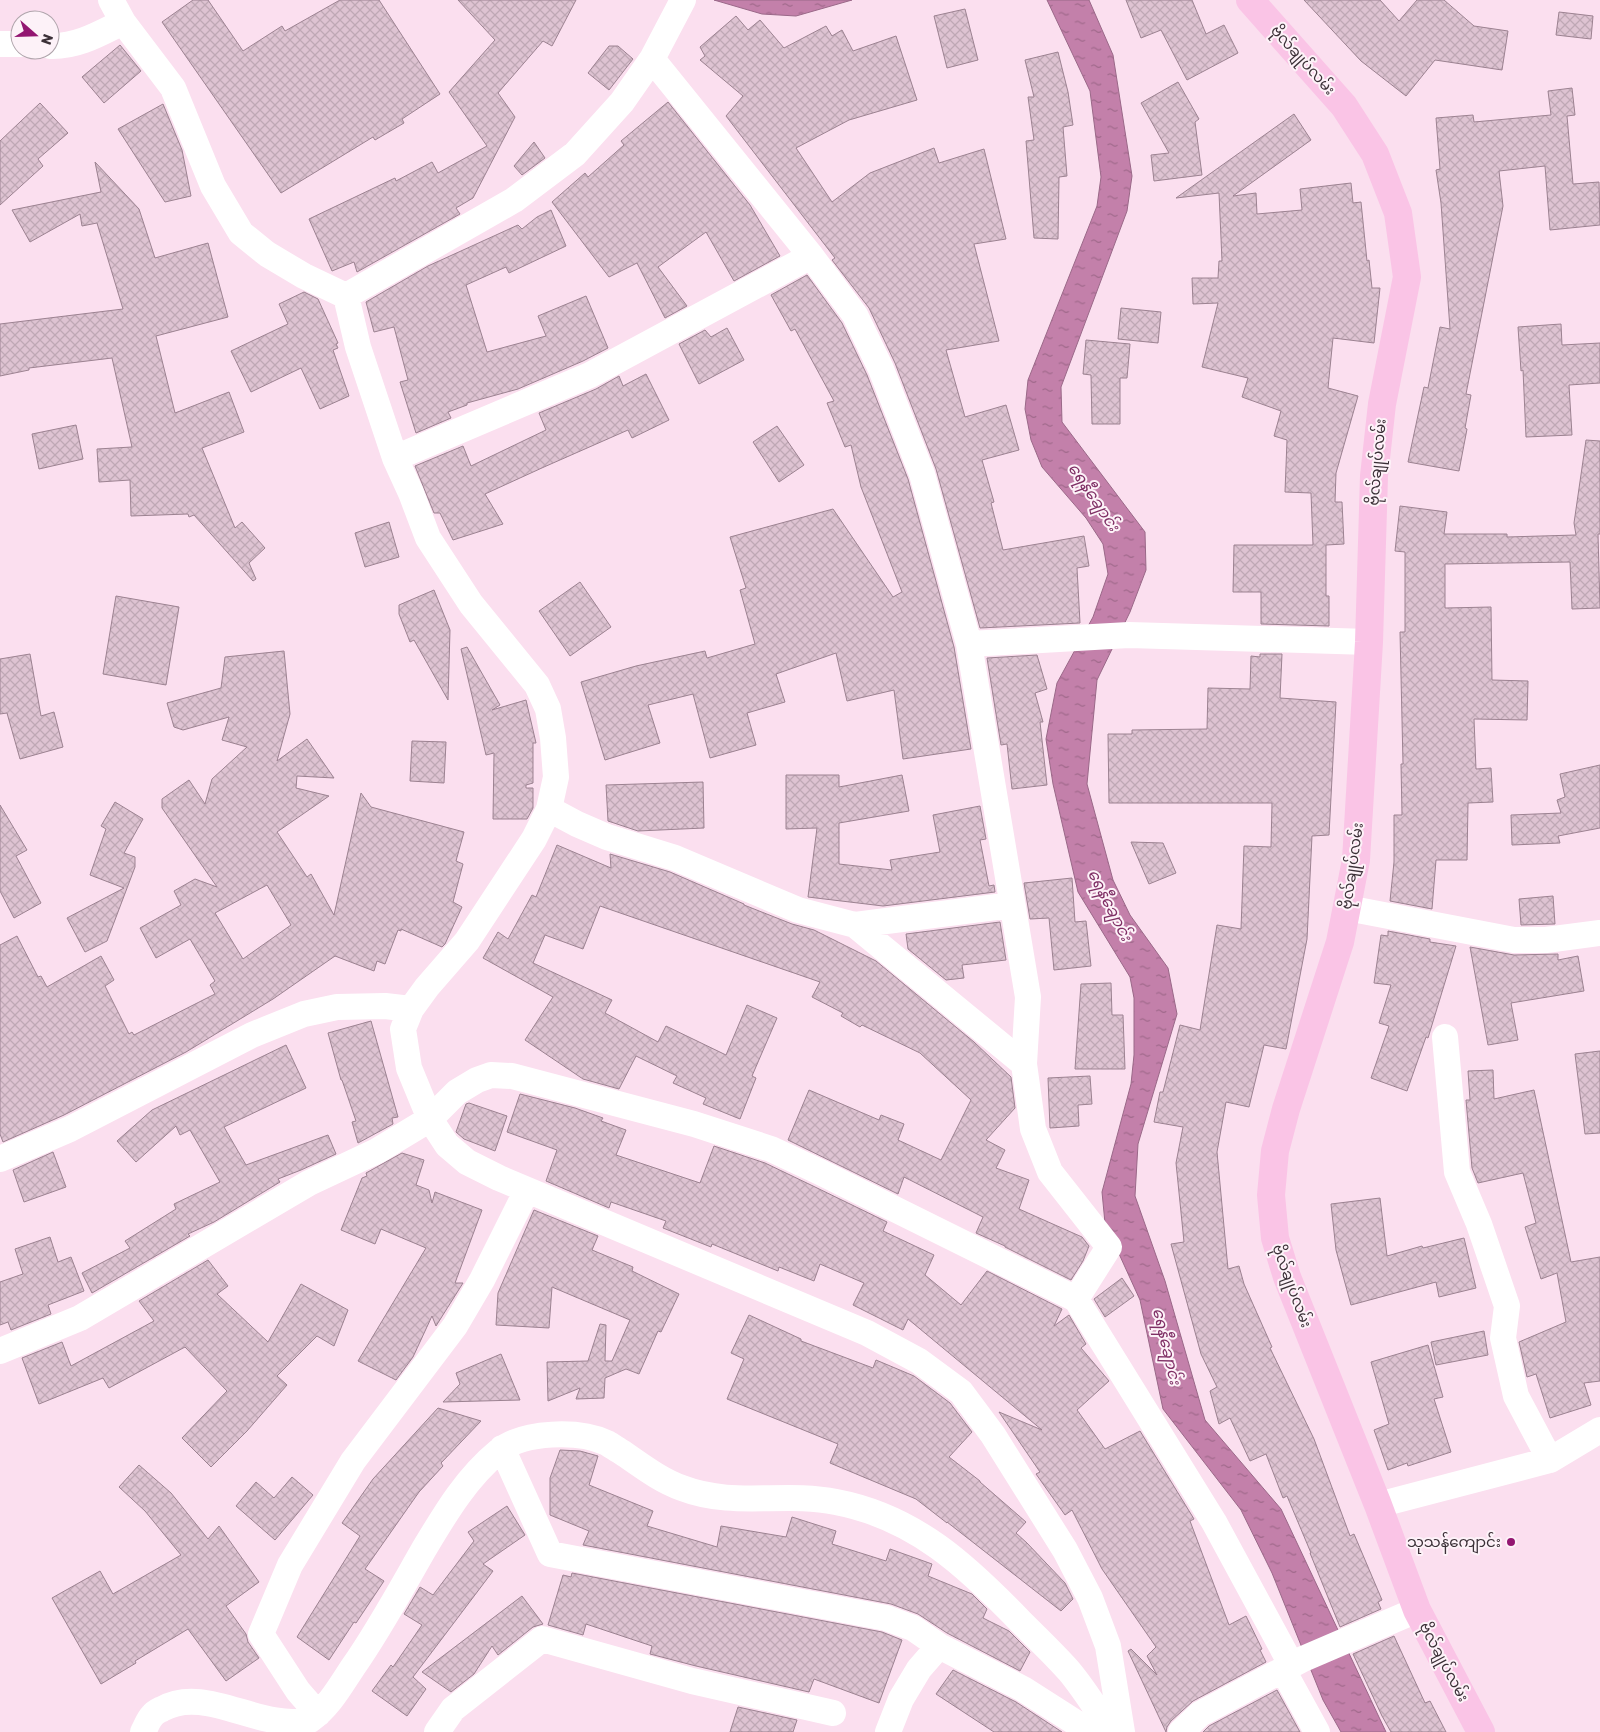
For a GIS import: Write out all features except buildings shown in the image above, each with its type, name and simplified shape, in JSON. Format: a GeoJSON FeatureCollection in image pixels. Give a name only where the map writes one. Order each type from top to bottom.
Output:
{"type":"FeatureCollection","features":[{"type":"Feature","properties":{"kind":"main road","name":"ဗိုလ်‌ချုပ်‌လမ်း"},"geometry":{"type":"LineString","coordinates":[[1250,0],[1344,106],[1375,154],[1398,213],[1407,278],[1382,404],[1374,476],[1369,642],[1356,860],[1340,942],[1286,1109],[1275,1151],[1271,1195],[1275,1238],[1287,1277],[1378,1505],[1417,1610],[1481,1732]]}},
{"type":"Feature","properties":{"kind":"street"},"geometry":{"type":"LineString","coordinates":[[346,296],[514,200],[575,154],[622,102],[652,58],[683,0]]}},
{"type":"Feature","properties":{"kind":"street"},"geometry":{"type":"LineString","coordinates":[[60,46],[81,42],[117,11],[173,88],[213,186],[241,233],[267,254],[304,276],[346,296]]}},
{"type":"Feature","properties":{"kind":"street"},"geometry":{"type":"LineString","coordinates":[[652,58],[856,315],[881,369],[922,474],[969,644],[1028,997],[1024,1064],[1033,1129],[1050,1172],[1109,1247],[1076,1299]]}},
{"type":"Feature","properties":{"kind":"street"},"geometry":{"type":"LineString","coordinates":[[396,458],[590,375],[811,256]]}},
{"type":"Feature","properties":{"kind":"street"},"geometry":{"type":"LineString","coordinates":[[346,296],[358,347],[396,458],[428,538],[471,604],[537,685],[548,709],[554,738],[556,777],[549,809],[534,840],[467,941],[427,987],[411,1009],[403,1030],[409,1068],[430,1119],[447,1145],[467,1162],[499,1178],[867,1334],[919,1361],[961,1392],[1004,1452],[1065,1550],[1090,1598],[1108,1646],[1122,1732]]}},
{"type":"Feature","properties":{"kind":"street"},"geometry":{"type":"LineString","coordinates":[[969,644],[1129,635],[1369,642]]}},
{"type":"Feature","properties":{"kind":"street"},"geometry":{"type":"LineString","coordinates":[[549,809],[607,837],[675,858],[798,910],[855,924],[1012,905]]}},
{"type":"Feature","properties":{"kind":"street"},"geometry":{"type":"LineString","coordinates":[[1346,908],[1514,940],[1546,940],[1600,933]]}},
{"type":"Feature","properties":{"kind":"street"},"geometry":{"type":"LineString","coordinates":[[855,924],[1024,1064]]}},
{"type":"Feature","properties":{"kind":"street"},"geometry":{"type":"LineString","coordinates":[[0,1159],[70,1129],[252,1035],[304,1014],[337,1007],[385,1006],[411,1009]]}},
{"type":"Feature","properties":{"kind":"street"},"geometry":{"type":"LineString","coordinates":[[1445,1036],[1458,1172],[1479,1224],[1507,1306],[1503,1338],[1516,1396],[1550,1460]]}},
{"type":"Feature","properties":{"kind":"street"},"geometry":{"type":"LineString","coordinates":[[0,1351],[80,1318],[309,1183],[377,1152],[430,1119],[457,1092],[476,1080],[490,1075],[512,1076],[694,1124],[771,1149],[1076,1299],[1214,1522],[1293,1665],[1317,1732]]}},
{"type":"Feature","properties":{"kind":"street"},"geometry":{"type":"LineString","coordinates":[[318,1714],[298,1691],[261,1634],[290,1565],[353,1461],[455,1326],[482,1280],[527,1190]]}},
{"type":"Feature","properties":{"kind":"street"},"geometry":{"type":"LineString","coordinates":[[1378,1505],[1550,1460],[1600,1430]]}},
{"type":"Feature","properties":{"kind":"street"},"geometry":{"type":"LineString","coordinates":[[143,1732],[153,1714],[169,1705],[186,1703],[205,1707],[247,1725],[269,1729],[290,1729],[309,1721],[327,1705],[361,1656],[449,1507],[478,1470],[502,1448],[529,1438],[552,1434],[578,1435],[606,1443],[680,1488],[705,1495],[733,1499],[832,1501],[865,1508],[925,1537],[980,1579],[1070,1672],[1112,1732]]}},
{"type":"Feature","properties":{"kind":"street"},"geometry":{"type":"LineString","coordinates":[[502,1448],[550,1554],[886,1618],[913,1628],[939,1646],[1023,1689],[1084,1728],[1087,1732]]}},
{"type":"Feature","properties":{"kind":"street"},"geometry":{"type":"LineString","coordinates":[[1181,1732],[1200,1714],[1293,1665],[1417,1610]]}},
{"type":"Feature","properties":{"kind":"street"},"geometry":{"type":"LineString","coordinates":[[437,1732],[453,1709],[542,1640],[692,1681],[833,1713]]}},
{"type":"Feature","properties":{"kind":"street"},"geometry":{"type":"LineString","coordinates":[[888,1732],[901,1699],[919,1669],[939,1646]]}},
{"type":"Feature","properties":{"kind":"street"},"geometry":{"type":"LineString","coordinates":[[205,1707],[216,1732]]}},
{"type":"Feature","properties":{"kind":"water"},"geometry":{"type":"Polygon","coordinates":[[[714,0],[852,0],[796,16],[762,14],[714,0]]]}},
{"type":"Feature","properties":{"kind":"water","name":"ရေနီချောင်း"},"geometry":{"type":"Polygon","coordinates":[[[1047,0],[1089,0],[1113,55],[1132,176],[1127,211],[1061,387],[1062,422],[1145,532],[1146,570],[1130,612],[1097,680],[1087,784],[1113,880],[1130,915],[1168,968],[1177,1014],[1138,1144],[1135,1196],[1165,1281],[1205,1420],[1281,1509],[1386,1732],[1341,1732],[1323,1700],[1272,1573],[1241,1510],[1163,1409],[1140,1300],[1105,1223],[1102,1192],[1131,1084],[1134,1055],[1134,998],[1130,977],[1078,892],[1053,784],[1046,739],[1057,683],[1093,617],[1108,574],[1103,544],[1086,518],[1042,467],[1031,440],[1025,409],[1028,380],[1097,206],[1101,177],[1090,91],[1047,0]]]}},
{"type":"Feature","properties":{"kind":"place","name":"သုသန်ကျောင်း"},"geometry":{"type":"Point","coordinates":[1511,1542]}}]}
